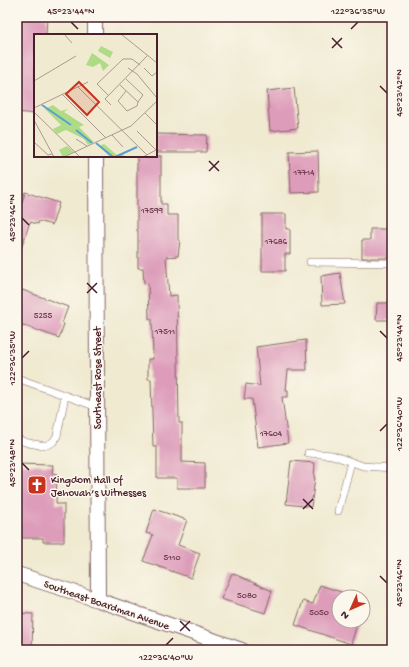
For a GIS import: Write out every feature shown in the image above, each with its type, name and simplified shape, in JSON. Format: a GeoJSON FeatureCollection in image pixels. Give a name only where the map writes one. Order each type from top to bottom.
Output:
{"type":"FeatureCollection","features":[{"type":"Feature","properties":{"kind":"street"},"geometry":{"type":"LineString","coordinates":[[95,17],[95,34]]}},
{"type":"Feature","properties":{"kind":"street","name":"Southeast Rose Street"},"geometry":{"type":"LineString","coordinates":[[96,157],[98,600]]}},
{"type":"Feature","properties":{"kind":"street","name":"Southeast Boardman Avenue"},"geometry":{"type":"LineString","coordinates":[[17,574],[98,600],[242,650]]}},
{"type":"Feature","properties":{"kind":"lane"},"geometry":{"type":"LineString","coordinates":[[310,262],[392,263]]}},
{"type":"Feature","properties":{"kind":"lane"},"geometry":{"type":"LineString","coordinates":[[17,378],[97,407]]}},
{"type":"Feature","properties":{"kind":"lane"},"geometry":{"type":"LineString","coordinates":[[17,439],[40,445],[47,445],[53,442],[57,436],[65,396]]}},
{"type":"Feature","properties":{"kind":"lane"},"geometry":{"type":"LineString","coordinates":[[308,453],[332,455],[363,466],[392,468]]}},
{"type":"Feature","properties":{"kind":"lane"},"geometry":{"type":"LineString","coordinates":[[338,511],[352,462]]}},
{"type":"Feature","properties":{"kind":"building"},"geometry":{"type":"Polygon","coordinates":[[[17,17],[47,17],[46,34],[34,34],[34,114],[17,112],[17,89],[21,60],[20,39],[17,39],[17,17]]]}},
{"type":"Feature","properties":{"kind":"building"},"geometry":{"type":"Polygon","coordinates":[[[294,88],[298,128],[270,131],[267,91],[294,88]]]}},
{"type":"Feature","properties":{"kind":"building"},"geometry":{"type":"Polygon","coordinates":[[[157,134],[207,135],[206,152],[157,152],[157,134]]]}},
{"type":"Feature","properties":{"kind":"building"},"geometry":{"type":"Polygon","coordinates":[[[318,151],[319,192],[291,193],[289,152],[318,151]]]}},
{"type":"Feature","properties":{"kind":"building"},"geometry":{"type":"Polygon","coordinates":[[[161,156],[161,204],[167,204],[167,215],[178,215],[178,240],[180,240],[178,256],[166,257],[169,296],[177,295],[179,423],[182,423],[182,462],[205,463],[205,488],[177,488],[177,478],[157,478],[157,447],[153,447],[151,379],[148,379],[148,359],[153,359],[152,319],[149,319],[148,283],[144,284],[143,268],[138,268],[137,157],[161,156]]]}},
{"type":"Feature","properties":{"kind":"building"},"geometry":{"type":"Polygon","coordinates":[[[25,192],[59,203],[52,225],[39,221],[38,224],[30,222],[20,252],[17,252],[17,202],[22,203],[25,192]]]}},
{"type":"Feature","properties":{"kind":"building"},"geometry":{"type":"Polygon","coordinates":[[[262,214],[286,214],[286,229],[290,229],[290,254],[285,254],[285,271],[262,271],[262,214]]]}},
{"type":"Feature","properties":{"kind":"building"},"geometry":{"type":"Polygon","coordinates":[[[370,229],[389,229],[389,241],[392,241],[392,258],[362,258],[362,240],[370,240],[370,229]]]}},
{"type":"Feature","properties":{"kind":"building"},"geometry":{"type":"Polygon","coordinates":[[[340,273],[345,304],[322,305],[321,276],[340,273]]]}},
{"type":"Feature","properties":{"kind":"building"},"geometry":{"type":"Polygon","coordinates":[[[17,288],[68,307],[62,323],[64,324],[59,338],[17,323],[17,288]]]}},
{"type":"Feature","properties":{"kind":"building"},"geometry":{"type":"Polygon","coordinates":[[[377,303],[392,303],[392,320],[376,320],[377,303]]]}},
{"type":"Feature","properties":{"kind":"building"},"geometry":{"type":"Polygon","coordinates":[[[306,340],[307,370],[288,370],[286,390],[288,390],[288,397],[282,397],[288,443],[258,447],[252,399],[244,399],[246,384],[260,386],[256,347],[306,340]]]}},
{"type":"Feature","properties":{"kind":"building"},"geometry":{"type":"Polygon","coordinates":[[[291,461],[315,463],[315,478],[311,507],[286,504],[291,461]]]}},
{"type":"Feature","properties":{"kind":"building","name":"Kingdom Hall of Jehovah’s Witnesses"},"geometry":{"type":"Polygon","coordinates":[[[17,464],[53,465],[52,473],[57,474],[56,504],[64,504],[64,542],[43,542],[43,538],[17,538],[17,464]]]}},
{"type":"Feature","properties":{"kind":"building"},"geometry":{"type":"Polygon","coordinates":[[[154,509],[187,520],[178,545],[200,553],[191,578],[143,561],[153,535],[146,533],[154,509]]]}},
{"type":"Feature","properties":{"kind":"building"},"geometry":{"type":"Polygon","coordinates":[[[232,573],[272,591],[265,613],[221,599],[232,573]]]}},
{"type":"Feature","properties":{"kind":"building"},"geometry":{"type":"Polygon","coordinates":[[[320,585],[332,589],[331,629],[356,629],[351,644],[295,625],[303,601],[313,604],[320,585]]]}},
{"type":"Feature","properties":{"kind":"building"},"geometry":{"type":"Polygon","coordinates":[[[17,613],[33,614],[32,650],[17,650],[17,613]]]}},
{"type":"Feature","properties":{"kind":"place","name":"Kingdom Hall of Jehovah’s Witnesses"},"geometry":{"type":"Point","coordinates":[37,485]}}]}
